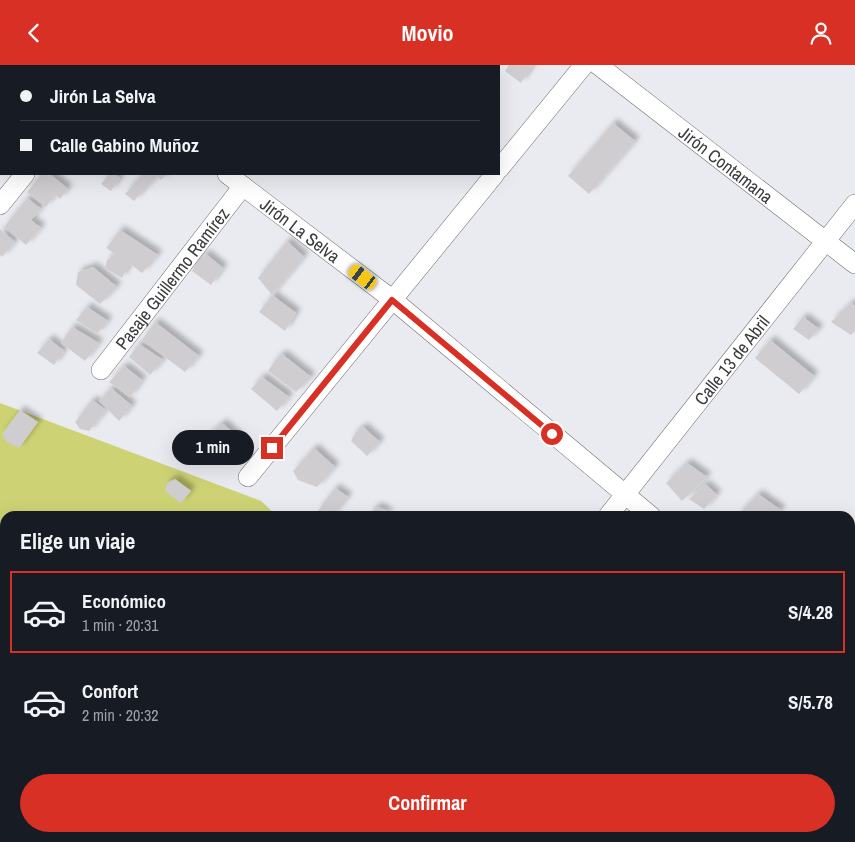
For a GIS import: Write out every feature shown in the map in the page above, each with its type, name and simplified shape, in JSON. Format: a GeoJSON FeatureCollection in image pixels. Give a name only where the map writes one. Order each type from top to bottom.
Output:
{"type":"FeatureCollection","features":[{"type":"Feature","properties":{"kind":"street"},"geometry":{"type":"LineString","coordinates":[[500,168],[584,65]]}},
{"type":"Feature","properties":{"kind":"street","name":"Jirón Contamana"},"geometry":{"type":"LineString","coordinates":[[598,65],[855,264]]}},
{"type":"Feature","properties":{"kind":"street"},"geometry":{"type":"LineString","coordinates":[[0,205],[24,175]]}},
{"type":"Feature","properties":{"kind":"street","name":"Jirón La Selva"},"geometry":{"type":"LineString","coordinates":[[228,175],[392,300],[645,511]]}},
{"type":"Feature","properties":{"kind":"street"},"geometry":{"type":"LineString","coordinates":[[248,477],[494,175]]}},
{"type":"Feature","properties":{"kind":"street","name":"Pasaje Guillermo Ramírez"},"geometry":{"type":"LineString","coordinates":[[102,370],[243,186]]}},
{"type":"Feature","properties":{"kind":"street","name":"Calle 13 de Abril"},"geometry":{"type":"LineString","coordinates":[[612,511],[855,204]]}},
{"type":"Feature","properties":{"kind":"green space"},"geometry":{"type":"Polygon","coordinates":[[[0,403],[261,501],[272,511],[0,511],[0,403]]]}},
{"type":"Feature","properties":{"kind":"building"},"geometry":{"type":"Polygon","coordinates":[[[509,65],[533,65],[521,83],[505,71],[509,65]]]}},
{"type":"Feature","properties":{"kind":"building"},"geometry":{"type":"Polygon","coordinates":[[[613,123],[635,141],[589,194],[568,176],[613,123]]]}},
{"type":"Feature","properties":{"kind":"building"},"geometry":{"type":"Polygon","coordinates":[[[41,175],[51,175],[68,189],[60,199],[55,195],[46,207],[27,192],[41,175]]]}},
{"type":"Feature","properties":{"kind":"building"},"geometry":{"type":"Polygon","coordinates":[[[108,175],[116,175],[120,178],[111,191],[101,184],[108,175]]]}},
{"type":"Feature","properties":{"kind":"building"},"geometry":{"type":"Polygon","coordinates":[[[142,175],[166,175],[161,180],[157,176],[134,201],[125,194],[142,175]]]}},
{"type":"Feature","properties":{"kind":"building"},"geometry":{"type":"Polygon","coordinates":[[[27,198],[41,209],[31,220],[41,228],[26,245],[4,227],[27,198]]]}},
{"type":"Feature","properties":{"kind":"building"},"geometry":{"type":"Polygon","coordinates":[[[0,229],[15,242],[2,257],[0,255],[0,229]]]}},
{"type":"Feature","properties":{"kind":"building"},"geometry":{"type":"Polygon","coordinates":[[[120,230],[158,255],[142,273],[130,264],[122,278],[105,268],[107,260],[115,254],[106,248],[120,230]]]}},
{"type":"Feature","properties":{"kind":"building"},"geometry":{"type":"Polygon","coordinates":[[[287,241],[304,257],[272,295],[258,278],[287,241]]]}},
{"type":"Feature","properties":{"kind":"building"},"geometry":{"type":"Polygon","coordinates":[[[206,254],[223,268],[211,285],[192,271],[198,260],[206,254]]]}},
{"type":"Feature","properties":{"kind":"building"},"geometry":{"type":"Polygon","coordinates":[[[93,267],[117,287],[100,304],[76,285],[78,272],[93,267]]]}},
{"type":"Feature","properties":{"kind":"building"},"geometry":{"type":"Polygon","coordinates":[[[272,295],[296,313],[285,331],[259,312],[272,295]]]}},
{"type":"Feature","properties":{"kind":"building"},"geometry":{"type":"Polygon","coordinates":[[[851,303],[855,306],[855,331],[851,335],[831,322],[851,303]]]}},
{"type":"Feature","properties":{"kind":"building"},"geometry":{"type":"Polygon","coordinates":[[[87,307],[108,321],[97,334],[76,320],[87,307]]]}},
{"type":"Feature","properties":{"kind":"building"},"geometry":{"type":"Polygon","coordinates":[[[803,317],[819,329],[809,340],[793,329],[803,317]]]}},
{"type":"Feature","properties":{"kind":"building"},"geometry":{"type":"Polygon","coordinates":[[[155,322],[199,356],[185,372],[142,340],[155,322]]]}},
{"type":"Feature","properties":{"kind":"building"},"geometry":{"type":"Polygon","coordinates":[[[72,327],[99,343],[85,361],[61,343],[72,327]]]}},
{"type":"Feature","properties":{"kind":"building"},"geometry":{"type":"Polygon","coordinates":[[[49,339],[64,351],[54,365],[37,353],[49,339]]]}},
{"type":"Feature","properties":{"kind":"building"},"geometry":{"type":"Polygon","coordinates":[[[770,340],[814,376],[799,394],[755,358],[770,340]]]}},
{"type":"Feature","properties":{"kind":"building"},"geometry":{"type":"Polygon","coordinates":[[[139,344],[163,360],[150,375],[129,357],[139,344]]]}},
{"type":"Feature","properties":{"kind":"building"},"geometry":{"type":"Polygon","coordinates":[[[282,354],[311,377],[296,392],[268,371],[282,354]]]}},
{"type":"Feature","properties":{"kind":"building"},"geometry":{"type":"Polygon","coordinates":[[[124,366],[142,380],[130,397],[109,382],[124,366]]]}},
{"type":"Feature","properties":{"kind":"building"},"geometry":{"type":"Polygon","coordinates":[[[262,377],[289,397],[277,411],[251,389],[262,377]]]}},
{"type":"Feature","properties":{"kind":"building"},"geometry":{"type":"Polygon","coordinates":[[[111,388],[132,406],[119,421],[99,401],[111,388]]]}},
{"type":"Feature","properties":{"kind":"building"},"geometry":{"type":"Polygon","coordinates":[[[92,400],[106,410],[89,431],[80,429],[75,422],[92,400]]]}},
{"type":"Feature","properties":{"kind":"building"},"geometry":{"type":"Polygon","coordinates":[[[20,410],[38,422],[19,448],[7,442],[2,434],[20,410]]]}},
{"type":"Feature","properties":{"kind":"building"},"geometry":{"type":"Polygon","coordinates":[[[222,423],[240,439],[225,455],[212,449],[206,438],[222,423]]]}},
{"type":"Feature","properties":{"kind":"building"},"geometry":{"type":"Polygon","coordinates":[[[363,427],[380,442],[367,456],[351,441],[355,433],[363,427]]]}},
{"type":"Feature","properties":{"kind":"building"},"geometry":{"type":"Polygon","coordinates":[[[314,448],[335,467],[317,487],[298,480],[293,471],[314,448]]]}},
{"type":"Feature","properties":{"kind":"building"},"geometry":{"type":"Polygon","coordinates":[[[687,463],[707,477],[682,501],[666,483],[687,463]]]}},
{"type":"Feature","properties":{"kind":"building"},"geometry":{"type":"Polygon","coordinates":[[[175,479],[191,491],[181,503],[165,491],[167,483],[175,479]]]}},
{"type":"Feature","properties":{"kind":"building"},"geometry":{"type":"Polygon","coordinates":[[[705,484],[717,495],[704,509],[689,499],[705,484]]]}},
{"type":"Feature","properties":{"kind":"building"},"geometry":{"type":"Polygon","coordinates":[[[335,488],[348,497],[336,511],[318,511],[335,488]]]}},
{"type":"Feature","properties":{"kind":"building"},"geometry":{"type":"Polygon","coordinates":[[[758,494],[781,510],[780,511],[742,511],[758,494]]]}},
{"type":"Feature","properties":{"kind":"building"},"geometry":{"type":"Polygon","coordinates":[[[376,507],[385,511],[372,511],[376,507]]]}},
{"type":"Feature","properties":{"kind":"route"},"geometry":{"type":"LineString","coordinates":[[272,448],[392,300],[552,434]]}}]}
